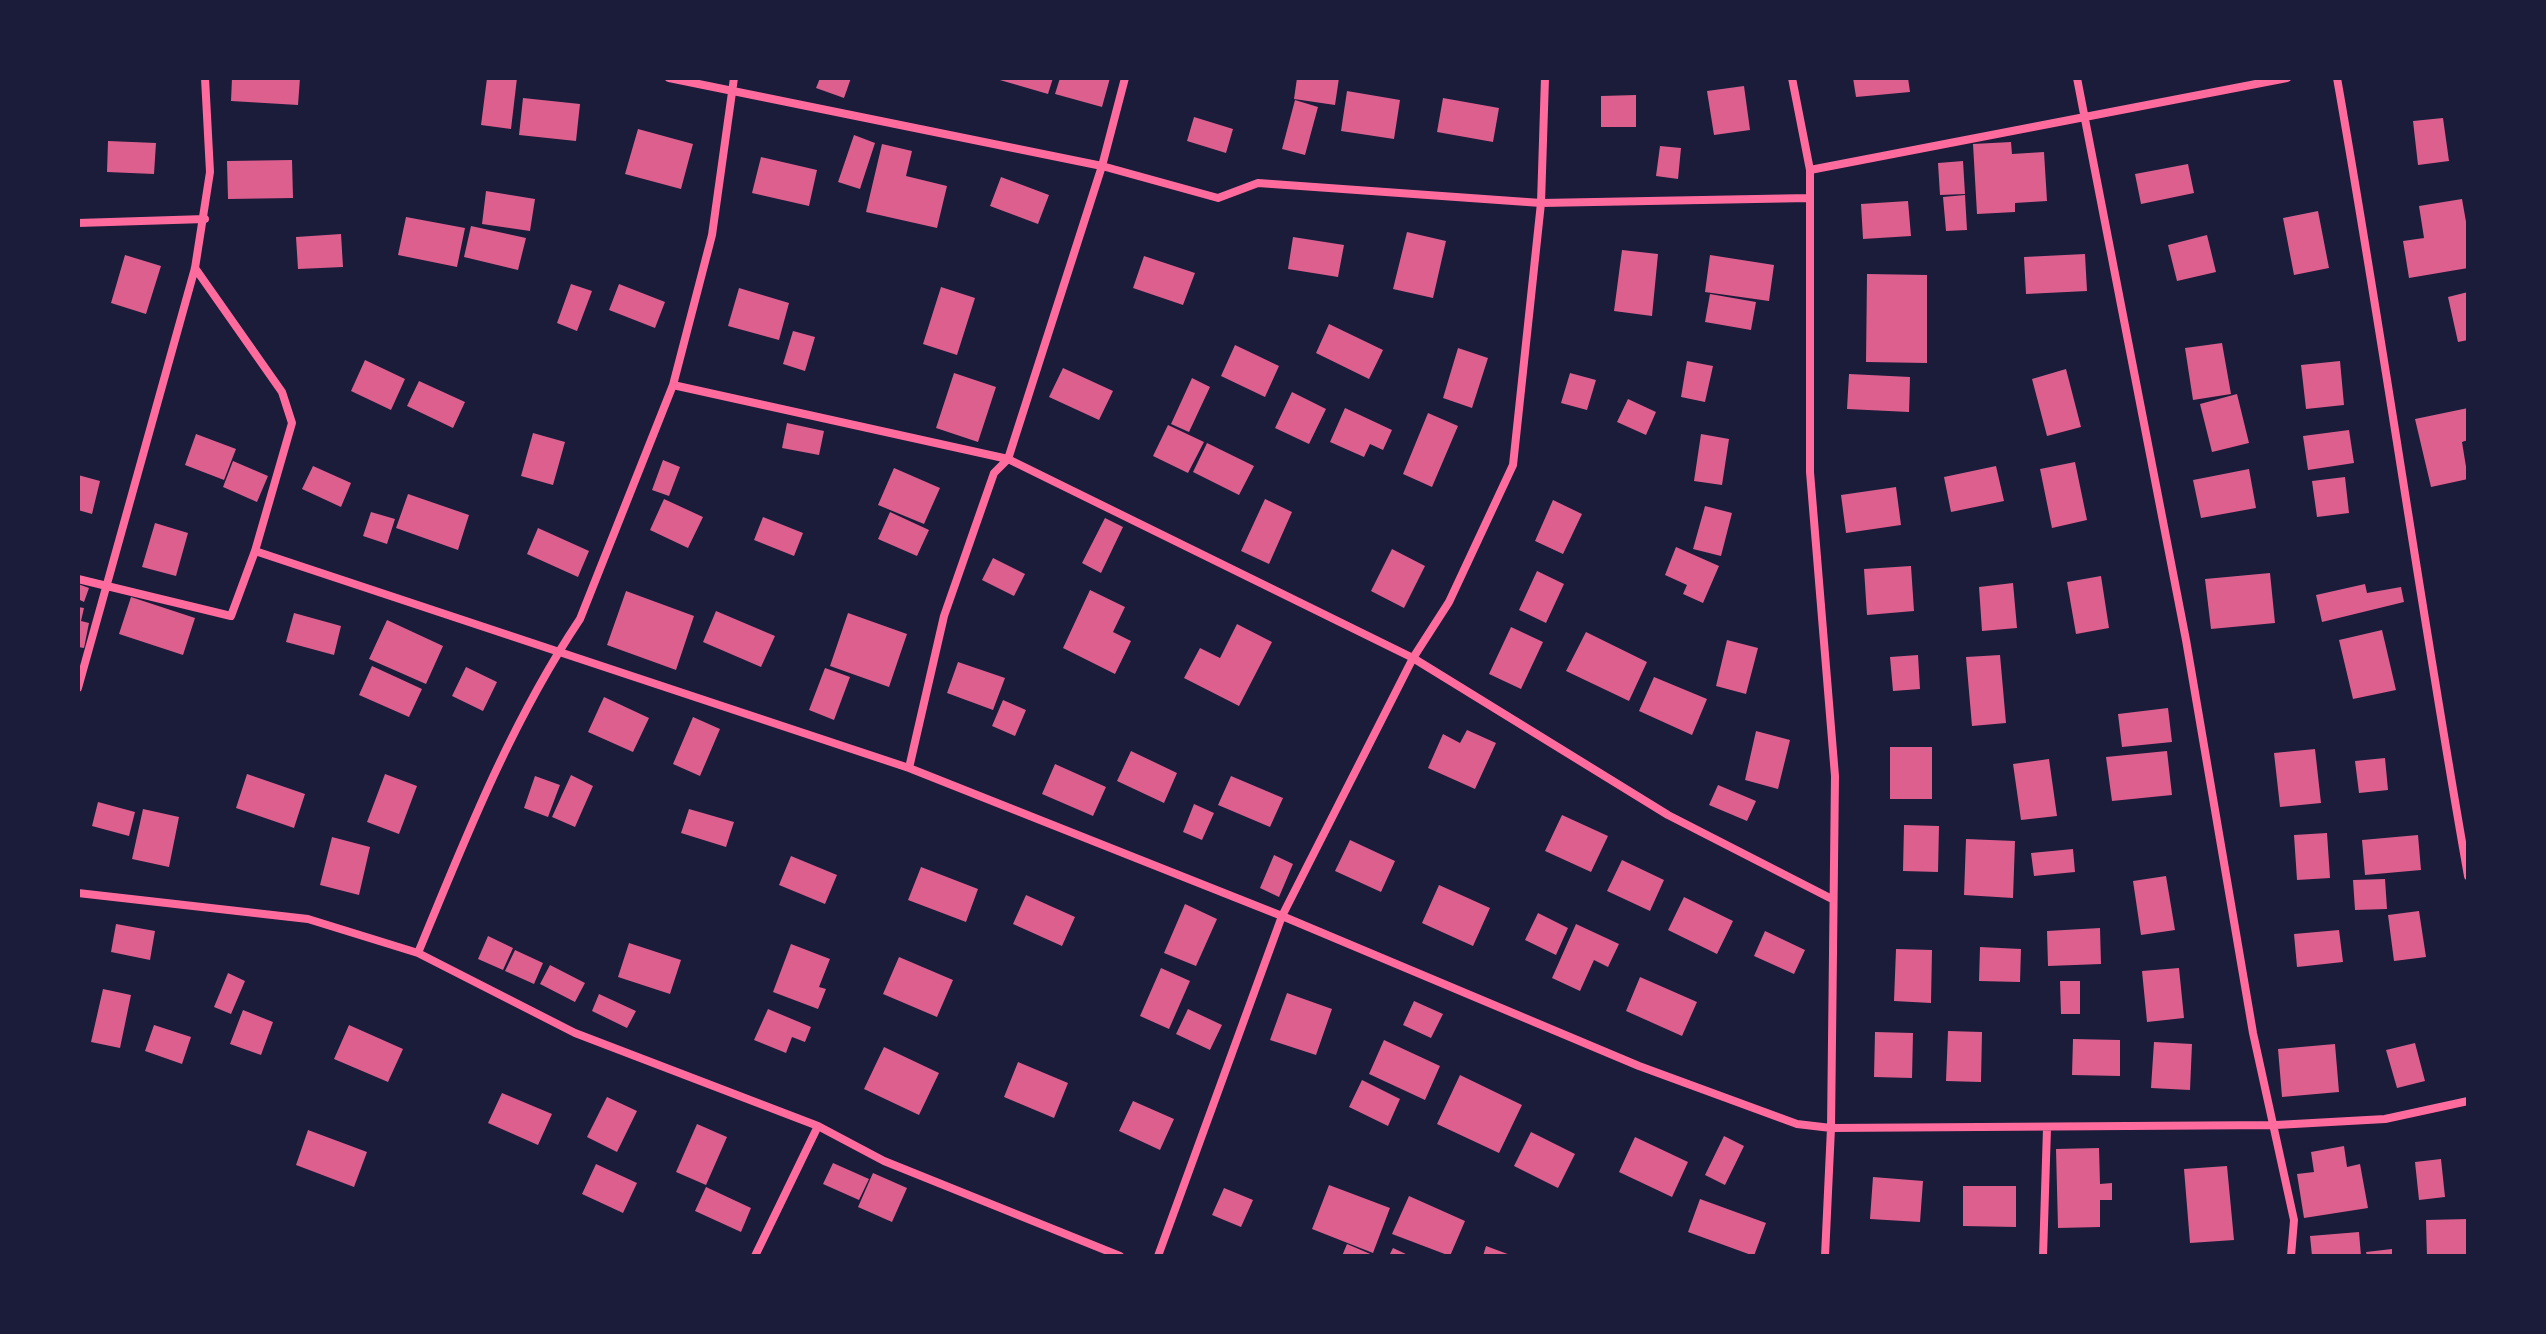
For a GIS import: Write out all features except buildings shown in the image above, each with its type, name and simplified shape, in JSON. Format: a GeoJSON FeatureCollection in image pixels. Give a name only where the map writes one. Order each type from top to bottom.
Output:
{"type":"FeatureCollection","features":[{"type":"Feature","properties":{"kind":"street"},"geometry":{"type":"LineString","coordinates":[[78,688],[195,268],[210,172],[205,78]]}},
{"type":"Feature","properties":{"kind":"street"},"geometry":{"type":"LineString","coordinates":[[669,78],[1102,166],[1218,198],[1258,183],[1541,203],[1809,198]]}},
{"type":"Feature","properties":{"kind":"street"},"geometry":{"type":"LineString","coordinates":[[418,953],[476,813],[558,651],[580,619],[673,385],[712,235],[734,78]]}},
{"type":"Feature","properties":{"kind":"street"},"geometry":{"type":"LineString","coordinates":[[909,768],[944,616],[994,473],[1008,459],[1102,166],[1125,78]]}},
{"type":"Feature","properties":{"kind":"street"},"geometry":{"type":"LineString","coordinates":[[1158,1256],[1282,916],[1413,658],[1449,602],[1513,465],[1541,203],[1545,78]]}},
{"type":"Feature","properties":{"kind":"street"},"geometry":{"type":"LineString","coordinates":[[1792,78],[1810,170],[1810,472],[1835,776],[1831,1128],[1825,1256]]}},
{"type":"Feature","properties":{"kind":"street"},"geometry":{"type":"LineString","coordinates":[[2077,78],[2186,640],[2253,1033],[2276,1125],[2294,1220],[2291,1256]]}},
{"type":"Feature","properties":{"kind":"street"},"geometry":{"type":"LineString","coordinates":[[1810,170],[2287,78]]}},
{"type":"Feature","properties":{"kind":"street"},"geometry":{"type":"LineString","coordinates":[[2337,78],[2383,339],[2436,693],[2468,876]]}},
{"type":"Feature","properties":{"kind":"street"},"geometry":{"type":"LineString","coordinates":[[78,223],[205,219]]}},
{"type":"Feature","properties":{"kind":"street"},"geometry":{"type":"LineString","coordinates":[[78,579],[231,616],[255,551],[292,423],[282,392],[195,268]]}},
{"type":"Feature","properties":{"kind":"street"},"geometry":{"type":"LineString","coordinates":[[673,385],[1008,459],[1146,530],[1413,658],[1668,815],[1832,899]]}},
{"type":"Feature","properties":{"kind":"street"},"geometry":{"type":"LineString","coordinates":[[255,551],[909,768],[1282,916],[1639,1066],[1797,1124],[1831,1128],[2276,1125],[2385,1119],[2468,1101]]}},
{"type":"Feature","properties":{"kind":"street"},"geometry":{"type":"LineString","coordinates":[[78,893],[308,919],[418,953],[575,1033],[818,1126],[884,1161],[1120,1256]]}},
{"type":"Feature","properties":{"kind":"street"},"geometry":{"type":"LineString","coordinates":[[755,1256],[818,1126]]}},
{"type":"Feature","properties":{"kind":"street"},"geometry":{"type":"LineString","coordinates":[[2043,1256],[2047,1128]]}}]}
